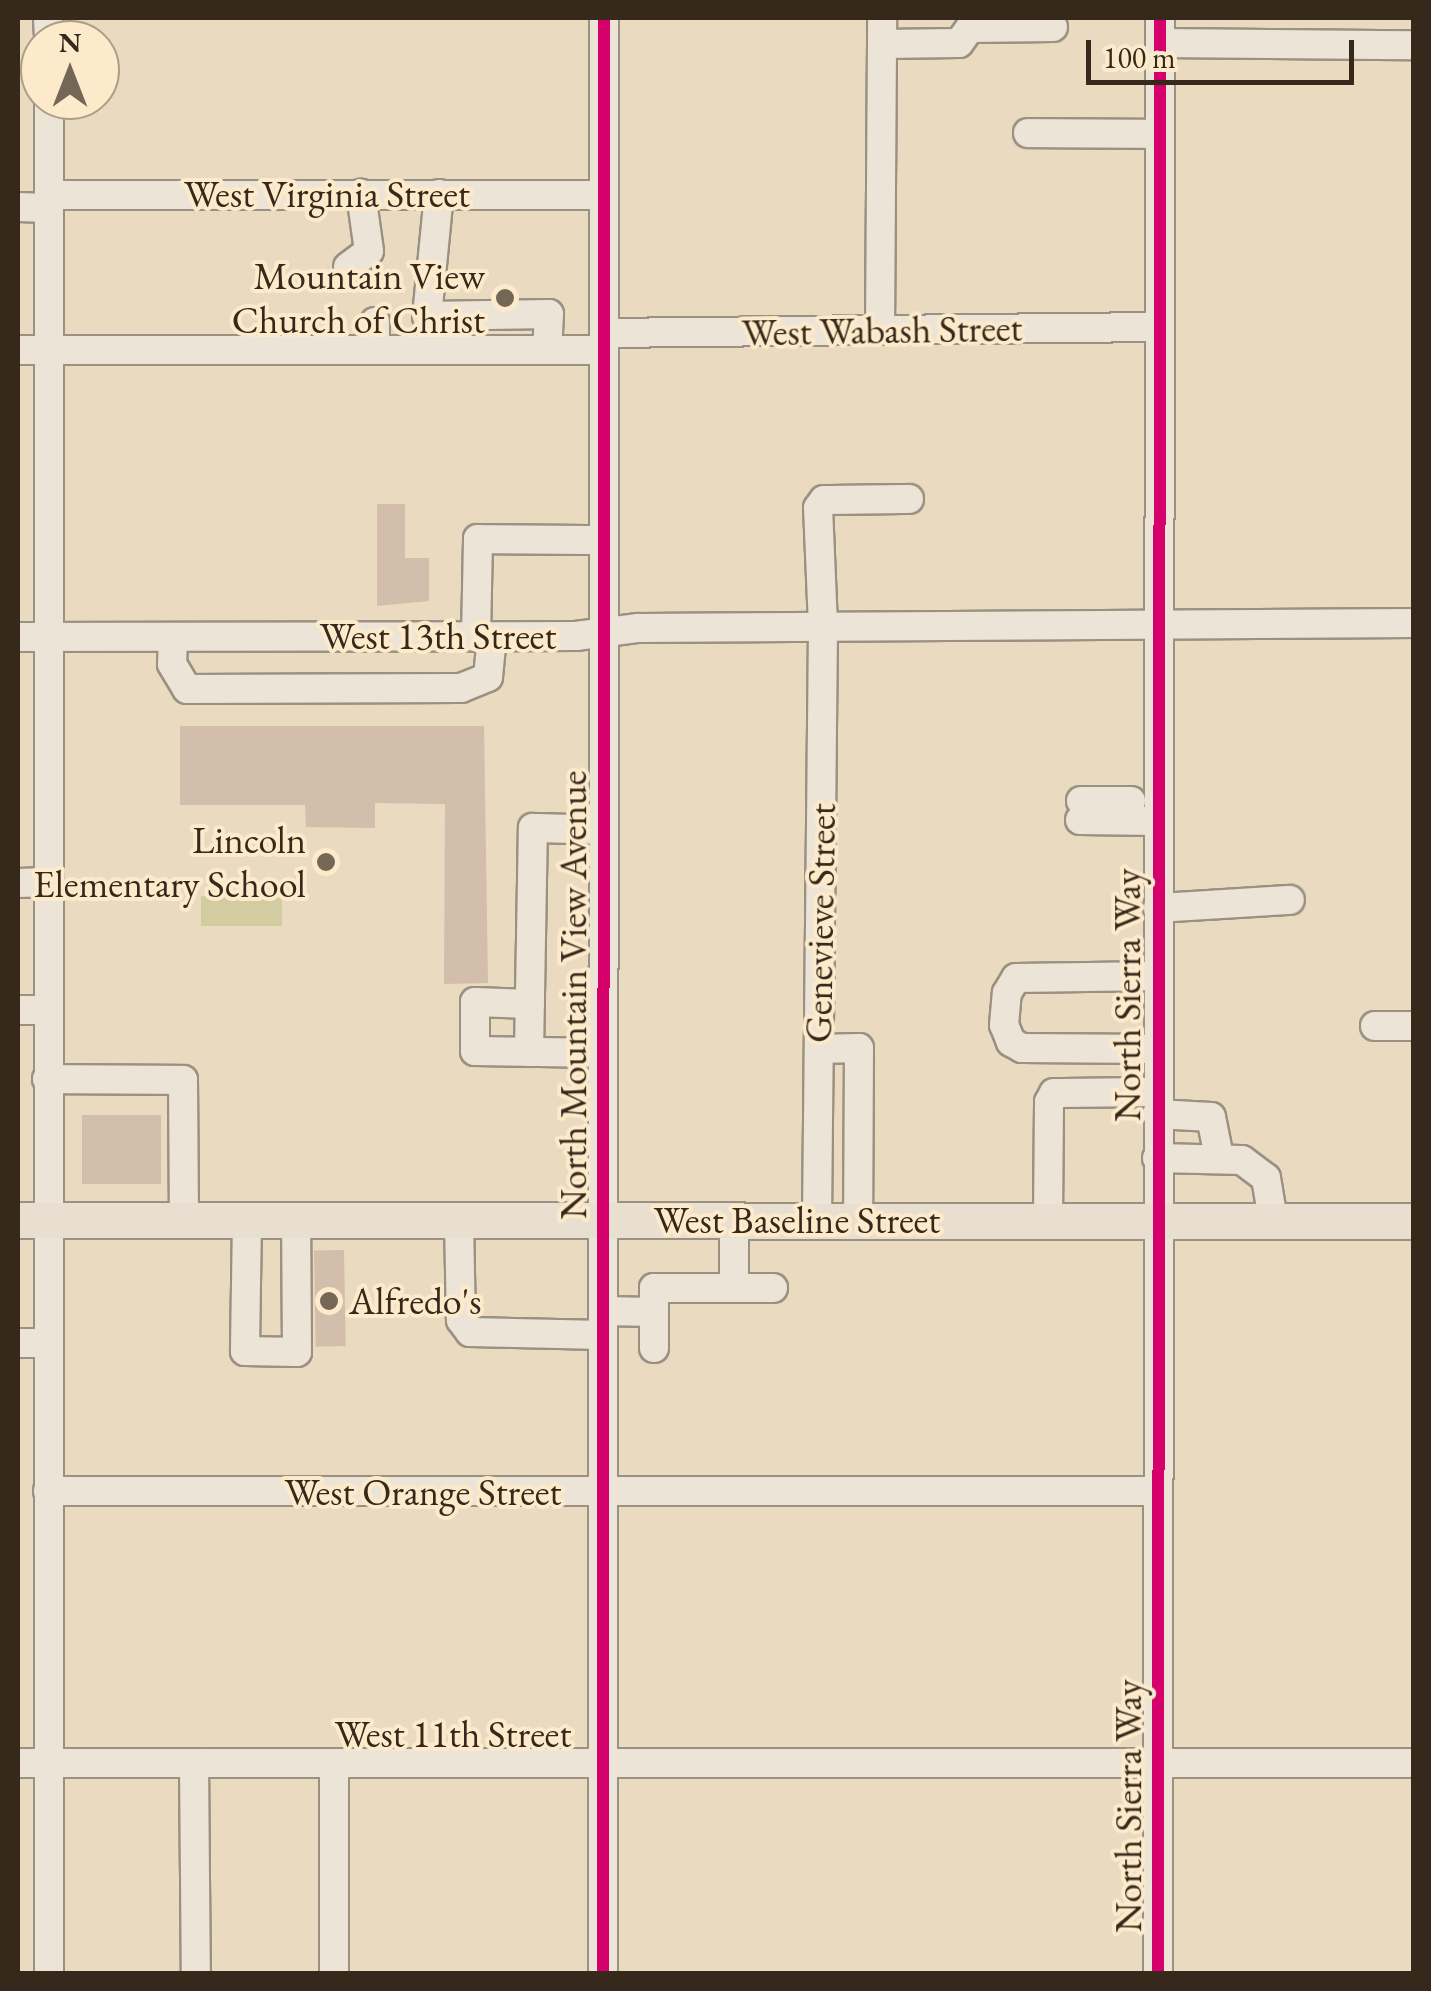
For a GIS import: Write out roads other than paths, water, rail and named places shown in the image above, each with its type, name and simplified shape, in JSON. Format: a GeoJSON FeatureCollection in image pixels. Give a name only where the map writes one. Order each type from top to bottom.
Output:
{"type":"FeatureCollection","features":[{"type":"Feature","properties":{"kind":"main road","name":"West Baseline Street"},"geometry":{"type":"LineString","coordinates":[[32,1220],[1414,1221]]}},
{"type":"Feature","properties":{"kind":"street","name":"North Mountain View Avenue"},"geometry":{"type":"LineString","coordinates":[[603,1974],[604,18]]}},
{"type":"Feature","properties":{"kind":"street"},"geometry":{"type":"LineString","coordinates":[[880,330],[882,31],[959,43],[970,28],[1054,27]]}},
{"type":"Feature","properties":{"kind":"street"},"geometry":{"type":"LineString","coordinates":[[1160,30],[1414,45]]}},
{"type":"Feature","properties":{"kind":"street","name":"North Sierra Way"},"geometry":{"type":"LineString","coordinates":[[1158,1974],[1160,30]]}},
{"type":"Feature","properties":{"kind":"street"},"geometry":{"type":"LineString","coordinates":[[49,120],[46,1137],[32,1220],[32,1343],[48,1491],[49,1974]]}},
{"type":"Feature","properties":{"kind":"street"},"geometry":{"type":"LineString","coordinates":[[1028,133],[1160,134]]}},
{"type":"Feature","properties":{"kind":"street","name":"West Virginia Street"},"geometry":{"type":"LineString","coordinates":[[18,207],[49,201],[360,194],[604,195]]}},
{"type":"Feature","properties":{"kind":"street"},"geometry":{"type":"LineString","coordinates":[[348,267],[369,251],[360,194]]}},
{"type":"Feature","properties":{"kind":"street"},"geometry":{"type":"LineString","coordinates":[[426,350],[439,194]]}},
{"type":"Feature","properties":{"kind":"street"},"geometry":{"type":"LineString","coordinates":[[427,316],[548,314],[547,349]]}},
{"type":"Feature","properties":{"kind":"street","name":"West Wabash Street"},"geometry":{"type":"LineString","coordinates":[[18,350],[375,336],[426,350],[547,349],[604,341],[880,330],[1159,327]]}},
{"type":"Feature","properties":{"kind":"street","name":"Genevieve Street"},"geometry":{"type":"LineString","coordinates":[[817,1220],[824,626],[818,508],[824,500],[909,499]]}},
{"type":"Feature","properties":{"kind":"street"},"geometry":{"type":"LineString","coordinates":[[173,637],[172,664],[187,689],[462,688],[488,677],[478,539],[604,540]]}},
{"type":"Feature","properties":{"kind":"street","name":"West 13th Street"},"geometry":{"type":"LineString","coordinates":[[18,637],[484,637],[824,626],[1414,622]]}},
{"type":"Feature","properties":{"kind":"street"},"geometry":{"type":"LineString","coordinates":[[1080,810],[1158,812]]}},
{"type":"Feature","properties":{"kind":"street"},"geometry":{"type":"LineString","coordinates":[[529,1052],[533,828],[604,830]]}},
{"type":"Feature","properties":{"kind":"street"},"geometry":{"type":"LineString","coordinates":[[18,882],[47,882]]}},
{"type":"Feature","properties":{"kind":"street"},"geometry":{"type":"LineString","coordinates":[[1158,908],[1290,900]]}},
{"type":"Feature","properties":{"kind":"street"},"geometry":{"type":"LineString","coordinates":[[1157,1049],[1022,1048],[1011,1042],[1004,1025],[1016,978],[1158,976]]}},
{"type":"Feature","properties":{"kind":"street"},"geometry":{"type":"LineString","coordinates":[[530,1004],[475,1002],[475,1051],[603,1053]]}},
{"type":"Feature","properties":{"kind":"street"},"geometry":{"type":"LineString","coordinates":[[18,1010],[46,1010]]}},
{"type":"Feature","properties":{"kind":"street"},"geometry":{"type":"LineString","coordinates":[[1375,1026],[1414,1026]]}},
{"type":"Feature","properties":{"kind":"street"},"geometry":{"type":"LineString","coordinates":[[819,1049],[858,1048],[858,1220]]}},
{"type":"Feature","properties":{"kind":"street"},"geometry":{"type":"LineString","coordinates":[[46,1079],[183,1080],[184,1220]]}},
{"type":"Feature","properties":{"kind":"street"},"geometry":{"type":"LineString","coordinates":[[1048,1220],[1049,1102],[1054,1093],[1157,1103],[1211,1116],[1219,1157]]}},
{"type":"Feature","properties":{"kind":"street"},"geometry":{"type":"LineString","coordinates":[[18,1136],[46,1137]]}},
{"type":"Feature","properties":{"kind":"street"},"geometry":{"type":"LineString","coordinates":[[1157,1158],[1242,1160],[1266,1178],[1273,1220]]}},
{"type":"Feature","properties":{"kind":"street"},"geometry":{"type":"LineString","coordinates":[[247,1220],[245,1350],[297,1352],[296,1220]]}},
{"type":"Feature","properties":{"kind":"street"},"geometry":{"type":"LineString","coordinates":[[459,1220],[461,1320],[470,1332],[603,1324],[654,1312]]}},
{"type":"Feature","properties":{"kind":"street"},"geometry":{"type":"LineString","coordinates":[[734,1220],[734,1288]]}},
{"type":"Feature","properties":{"kind":"street"},"geometry":{"type":"LineString","coordinates":[[654,1348],[654,1288],[773,1288]]}},
{"type":"Feature","properties":{"kind":"street","name":"West Orange Street"},"geometry":{"type":"LineString","coordinates":[[48,1491],[1157,1491]]}},
{"type":"Feature","properties":{"kind":"street","name":"West 11th Street"},"geometry":{"type":"LineString","coordinates":[[18,1763],[1414,1763]]}},
{"type":"Feature","properties":{"kind":"street"},"geometry":{"type":"LineString","coordinates":[[194,1763],[196,1974]]}},
{"type":"Feature","properties":{"kind":"street"},"geometry":{"type":"LineString","coordinates":[[334,1763],[334,1974]]}},
{"type":"Feature","properties":{"kind":"place","name":"Mountain View Church of Christ"},"geometry":{"type":"Point","coordinates":[505,298]}},
{"type":"Feature","properties":{"kind":"place","name":"Lincoln Elementary School"},"geometry":{"type":"Point","coordinates":[326,862]}},
{"type":"Feature","properties":{"kind":"place","name":"Alfredo's"},"geometry":{"type":"Point","coordinates":[329,1301]}}]}
